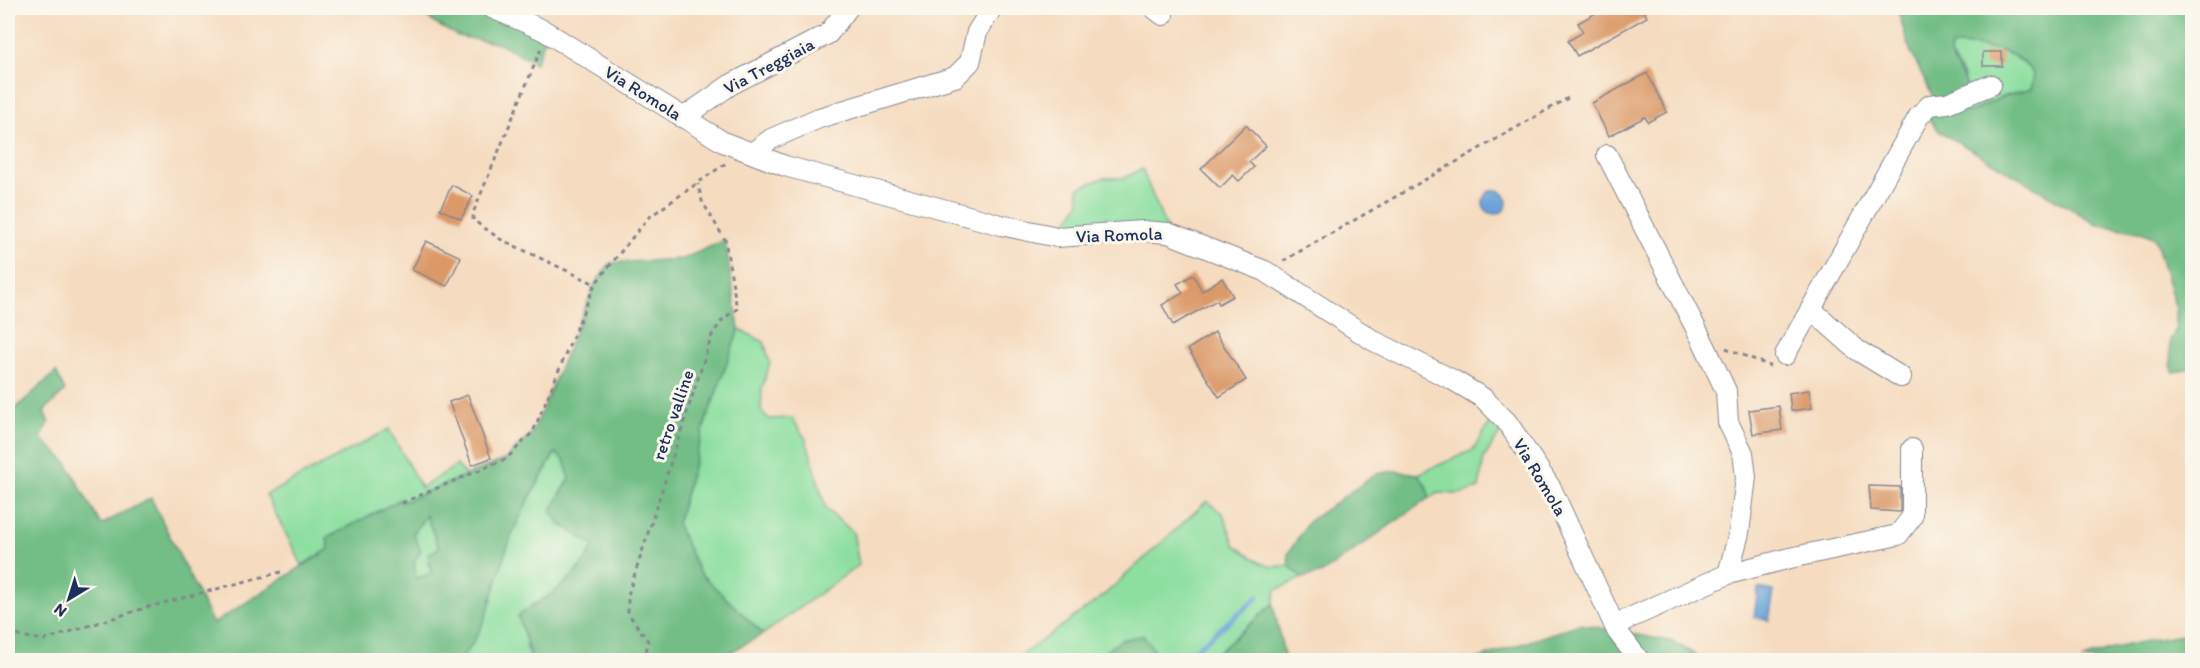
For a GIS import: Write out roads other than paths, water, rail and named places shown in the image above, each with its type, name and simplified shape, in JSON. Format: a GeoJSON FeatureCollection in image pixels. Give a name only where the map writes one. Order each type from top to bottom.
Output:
{"type":"FeatureCollection","features":[{"type":"Feature","properties":{"kind":"street","name":"Via Romola"},"geometry":{"type":"LineString","coordinates":[[492,8],[548,33],[723,142],[796,169],[1001,225],[1058,237],[1142,231],[1167,232],[1265,271],[1374,341],[1453,380],[1483,398],[1507,422],[1551,488],[1614,625],[1639,660]]}},
{"type":"Feature","properties":{"kind":"street","name":"Via Treggiaia"},"geometry":{"type":"LineString","coordinates":[[683,118],[730,85],[828,34],[848,8]]}},
{"type":"Feature","properties":{"kind":"street"},"geometry":{"type":"LineString","coordinates":[[746,151],[819,118],[956,77],[970,62],[977,32],[992,8]]}},
{"type":"Feature","properties":{"kind":"street"},"geometry":{"type":"LineString","coordinates":[[1785,355],[1919,116],[1930,105],[1947,103],[1991,85]]}},
{"type":"Feature","properties":{"kind":"street"},"geometry":{"type":"LineString","coordinates":[[1607,155],[1706,346],[1726,392],[1728,422],[1743,453],[1744,465],[1739,533],[1728,574]]}},
{"type":"Feature","properties":{"kind":"street"},"geometry":{"type":"LineString","coordinates":[[1812,310],[1857,350],[1900,377]]}},
{"type":"Feature","properties":{"kind":"street"},"geometry":{"type":"LineString","coordinates":[[1614,625],[1728,574],[1898,535],[1912,517],[1912,449]]}},
{"type":"Feature","properties":{"kind":"water"},"geometry":{"type":"Polygon","coordinates":[[[1495,190],[1503,194],[1507,202],[1503,210],[1495,214],[1487,210],[1483,202],[1487,194],[1495,190]]]}},
{"type":"Feature","properties":{"kind":"water"},"geometry":{"type":"Polygon","coordinates":[[[1758,588],[1774,591],[1769,620],[1754,617],[1758,588]]]}},
{"type":"Feature","properties":{"kind":"waterway"},"geometry":{"type":"LineString","coordinates":[[1183,660],[1258,597]]}}]}
